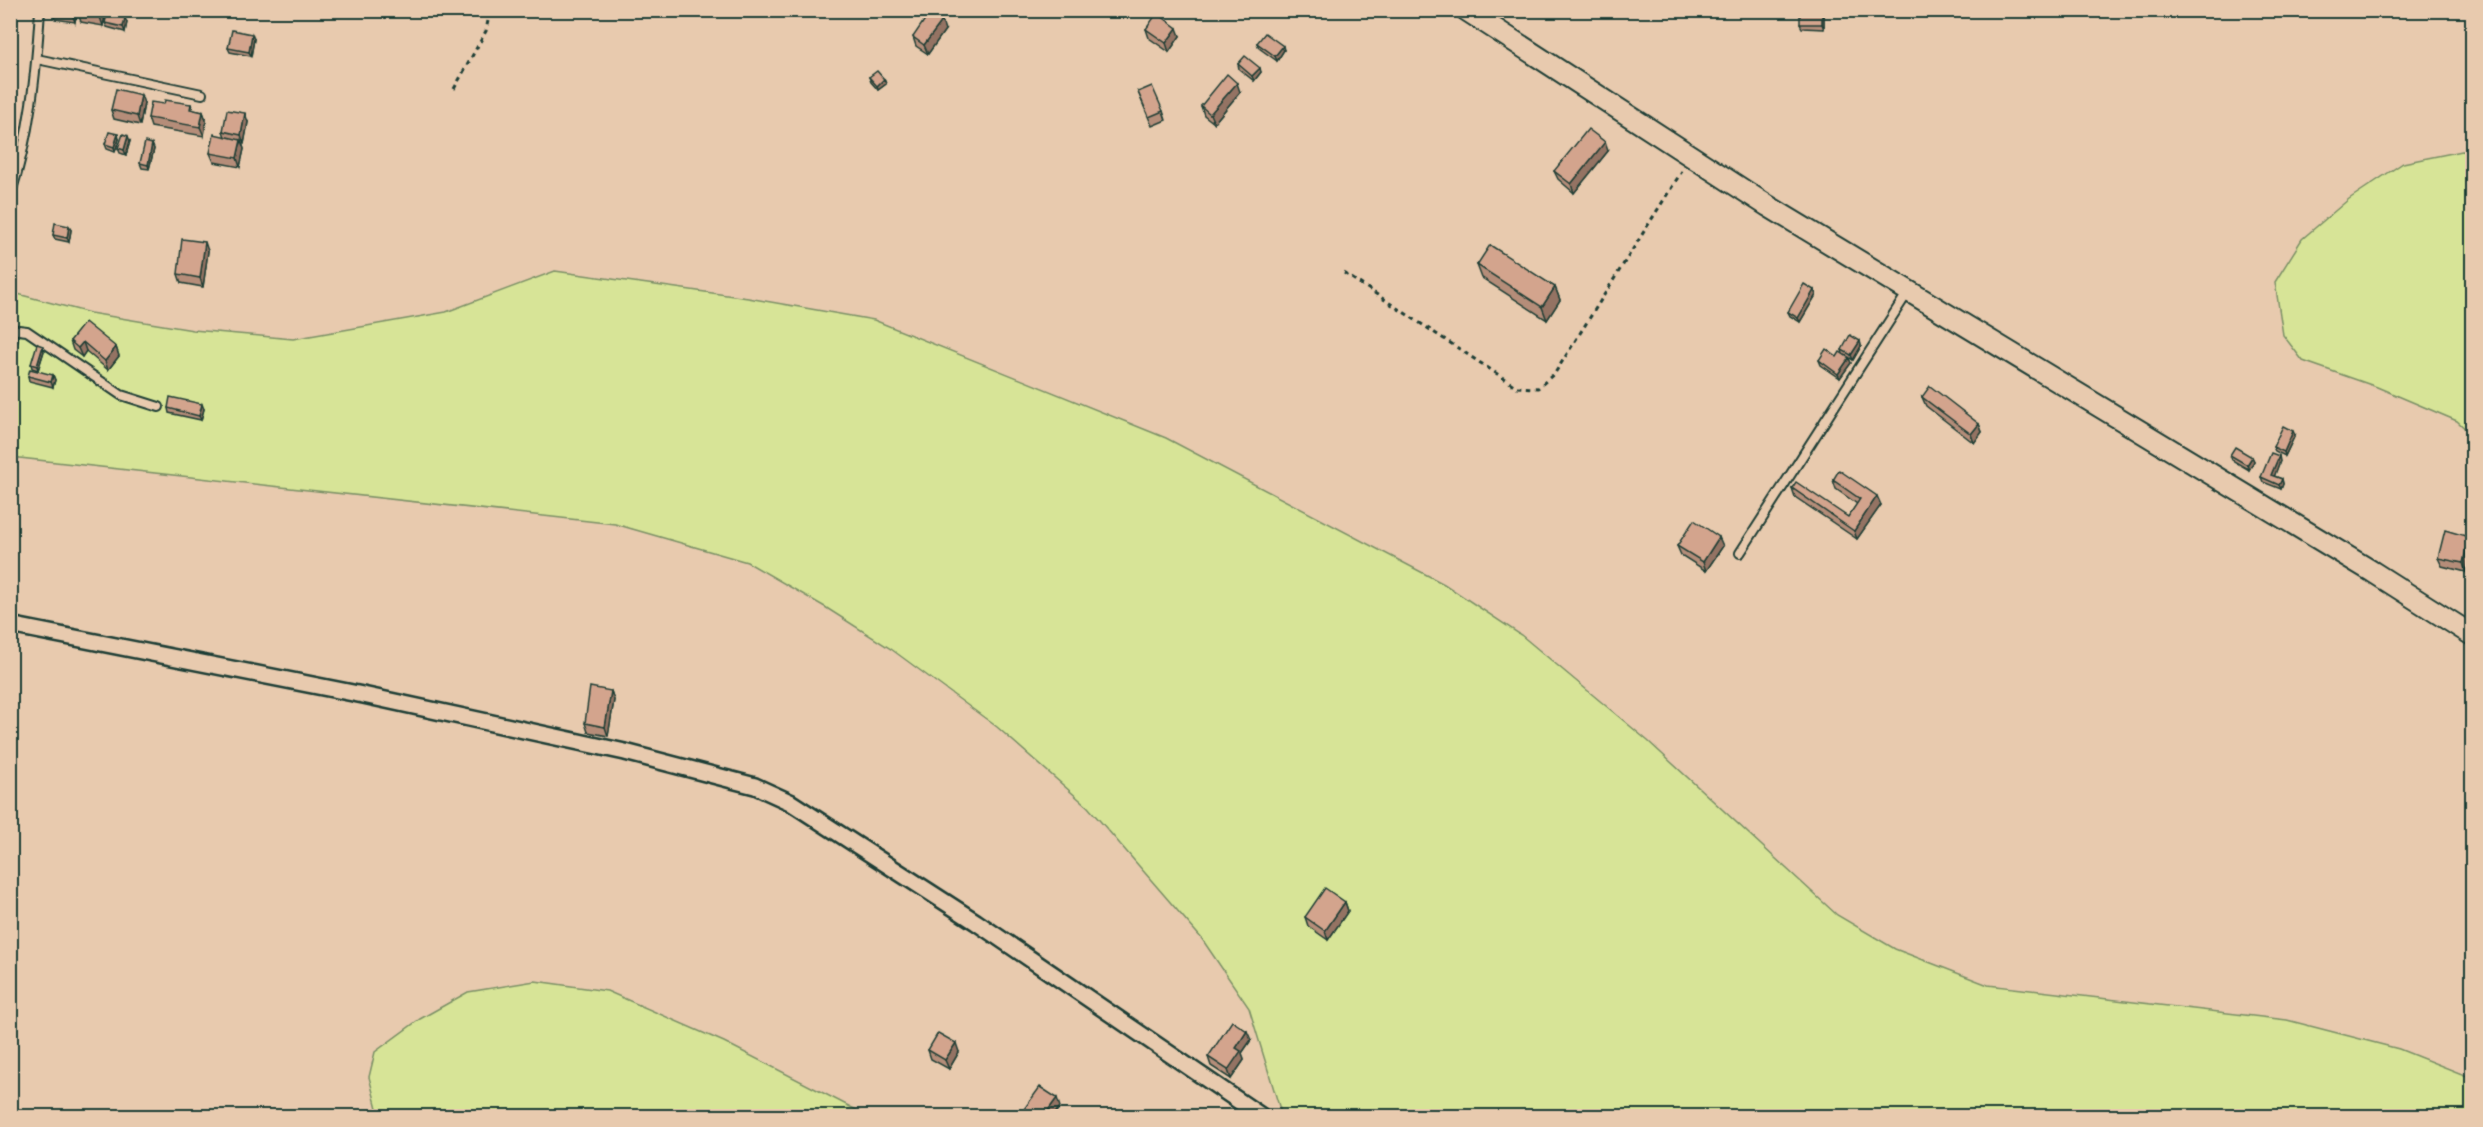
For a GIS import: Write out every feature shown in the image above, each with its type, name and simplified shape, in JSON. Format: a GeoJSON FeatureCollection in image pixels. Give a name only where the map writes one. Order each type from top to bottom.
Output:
{"type":"FeatureCollection","features":[{"type":"Feature","properties":{"kind":"street"},"geometry":{"type":"LineString","coordinates":[[1466,10],[1691,157],[2439,612],[2472,635]]}},
{"type":"Feature","properties":{"kind":"street"},"geometry":{"type":"LineString","coordinates":[[10,625],[375,698],[625,752],[755,786],[790,802],[976,922],[1261,1116]]}},
{"type":"Feature","properties":{"kind":"lane"},"geometry":{"type":"LineString","coordinates":[[10,196],[26,140],[37,59],[40,10]]}},
{"type":"Feature","properties":{"kind":"lane"},"geometry":{"type":"LineString","coordinates":[[37,59],[202,94]]}},
{"type":"Feature","properties":{"kind":"lane"},"geometry":{"type":"LineString","coordinates":[[1740,552],[1909,291]]}},
{"type":"Feature","properties":{"kind":"lane"},"geometry":{"type":"LineString","coordinates":[[10,329],[27,331],[121,395],[159,407]]}},
{"type":"Feature","properties":{"kind":"path"},"geometry":{"type":"LineString","coordinates":[[454,89],[486,31],[490,10]]}},
{"type":"Feature","properties":{"kind":"path"},"geometry":{"type":"LineString","coordinates":[[1344,273],[1517,387],[1538,388],[1555,373],[1691,157]]}},
{"type":"Feature","properties":{"kind":"green space"},"geometry":{"type":"Polygon","coordinates":[[[2462,151],[2472,152],[2472,435],[2457,421],[2377,387],[2303,361],[2283,335],[2275,282],[2302,239],[2349,199],[2403,163],[2462,151]]]}},
{"type":"Feature","properties":{"kind":"green space"},"geometry":{"type":"Polygon","coordinates":[[[555,271],[748,298],[874,320],[1166,438],[1444,584],[1521,635],[1648,741],[1837,915],[1895,949],[1988,985],[2287,1020],[2399,1049],[2472,1078],[2472,1116],[1282,1116],[1249,1008],[1202,939],[1088,807],[997,727],[891,649],[825,607],[747,562],[615,524],[11,457],[10,292],[90,313],[193,330],[293,339],[446,312],[555,271]]]}},
{"type":"Feature","properties":{"kind":"green space"},"geometry":{"type":"Polygon","coordinates":[[[535,981],[607,991],[724,1042],[868,1116],[379,1116],[369,1077],[375,1052],[420,1019],[468,992],[535,981]]]}},
{"type":"Feature","properties":{"kind":"building"},"geometry":{"type":"Polygon","coordinates":[[[54,10],[72,10],[72,14],[54,10]]]}},
{"type":"Feature","properties":{"kind":"building"},"geometry":{"type":"Polygon","coordinates":[[[78,10],[101,10],[100,17],[78,13],[78,10]]]}},
{"type":"Feature","properties":{"kind":"building"},"geometry":{"type":"Polygon","coordinates":[[[1800,11],[1822,11],[1822,24],[1800,24],[1800,11]]]}},
{"type":"Feature","properties":{"kind":"building"},"geometry":{"type":"Polygon","coordinates":[[[930,12],[942,21],[924,45],[913,37],[930,12]]]}},
{"type":"Feature","properties":{"kind":"building"},"geometry":{"type":"Polygon","coordinates":[[[1157,13],[1177,28],[1166,43],[1146,29],[1157,13]]]}},
{"type":"Feature","properties":{"kind":"building"},"geometry":{"type":"Polygon","coordinates":[[[107,14],[125,18],[123,27],[105,23],[107,14]]]}},
{"type":"Feature","properties":{"kind":"building"},"geometry":{"type":"Polygon","coordinates":[[[232,30],[252,34],[249,52],[228,48],[232,30]]]}},
{"type":"Feature","properties":{"kind":"building"},"geometry":{"type":"Polygon","coordinates":[[[1265,33],[1283,46],[1275,56],[1257,43],[1265,33]]]}},
{"type":"Feature","properties":{"kind":"building"},"geometry":{"type":"Polygon","coordinates":[[[1245,56],[1260,68],[1252,76],[1238,64],[1245,56]]]}},
{"type":"Feature","properties":{"kind":"building"},"geometry":{"type":"Polygon","coordinates":[[[877,71],[884,79],[877,86],[869,77],[877,71]]]}},
{"type":"Feature","properties":{"kind":"building"},"geometry":{"type":"Polygon","coordinates":[[[1227,74],[1237,83],[1210,114],[1201,106],[1227,74]]]}},
{"type":"Feature","properties":{"kind":"building"},"geometry":{"type":"Polygon","coordinates":[[[1152,86],[1163,111],[1149,117],[1138,92],[1152,86]]]}},
{"type":"Feature","properties":{"kind":"building"},"geometry":{"type":"Polygon","coordinates":[[[116,89],[141,95],[137,116],[111,110],[116,89]]]}},
{"type":"Feature","properties":{"kind":"building"},"geometry":{"type":"Polygon","coordinates":[[[165,100],[191,104],[190,109],[203,112],[200,127],[148,118],[151,102],[164,104],[165,100]]]}},
{"type":"Feature","properties":{"kind":"building"},"geometry":{"type":"Polygon","coordinates":[[[227,110],[245,113],[241,135],[223,131],[227,110]]]}},
{"type":"Feature","properties":{"kind":"building"},"geometry":{"type":"Polygon","coordinates":[[[1588,129],[1605,142],[1571,184],[1554,171],[1588,129]]]}},
{"type":"Feature","properties":{"kind":"building"},"geometry":{"type":"Polygon","coordinates":[[[109,132],[118,134],[114,147],[105,144],[109,132]]]}},
{"type":"Feature","properties":{"kind":"building"},"geometry":{"type":"Polygon","coordinates":[[[123,134],[128,136],[124,150],[118,148],[123,134]]]}},
{"type":"Feature","properties":{"kind":"building"},"geometry":{"type":"Polygon","coordinates":[[[214,134],[241,140],[237,158],[210,153],[214,134]]]}},
{"type":"Feature","properties":{"kind":"building"},"geometry":{"type":"Polygon","coordinates":[[[145,142],[152,144],[148,165],[140,163],[145,142]]]}},
{"type":"Feature","properties":{"kind":"building"},"geometry":{"type":"Polygon","coordinates":[[[55,223],[69,226],[67,238],[53,235],[55,223]]]}},
{"type":"Feature","properties":{"kind":"building"},"geometry":{"type":"Polygon","coordinates":[[[182,239],[205,242],[200,278],[178,274],[182,239]]]}},
{"type":"Feature","properties":{"kind":"building"},"geometry":{"type":"Polygon","coordinates":[[[1490,245],[1555,287],[1542,307],[1477,265],[1490,245]]]}},
{"type":"Feature","properties":{"kind":"building"},"geometry":{"type":"Polygon","coordinates":[[[1804,284],[1814,290],[1798,318],[1788,312],[1804,284]]]}},
{"type":"Feature","properties":{"kind":"building"},"geometry":{"type":"Polygon","coordinates":[[[85,322],[116,347],[105,361],[83,342],[78,348],[70,341],[85,322]]]}},
{"type":"Feature","properties":{"kind":"building"},"geometry":{"type":"Polygon","coordinates":[[[10,333],[16,334],[15,341],[10,340],[10,333]]]}},
{"type":"Feature","properties":{"kind":"building"},"geometry":{"type":"Polygon","coordinates":[[[1850,335],[1860,341],[1851,355],[1842,350],[1850,335]]]}},
{"type":"Feature","properties":{"kind":"building"},"geometry":{"type":"Polygon","coordinates":[[[37,344],[43,346],[37,366],[31,364],[37,344]]]}},
{"type":"Feature","properties":{"kind":"building"},"geometry":{"type":"Polygon","coordinates":[[[1826,349],[1837,357],[1840,352],[1849,358],[1838,374],[1819,360],[1826,349]]]}},
{"type":"Feature","properties":{"kind":"building"},"geometry":{"type":"Polygon","coordinates":[[[30,369],[53,375],[51,382],[28,376],[30,369]]]}},
{"type":"Feature","properties":{"kind":"building"},"geometry":{"type":"Polygon","coordinates":[[[1930,386],[1979,424],[1971,434],[1922,397],[1930,386]]]}},
{"type":"Feature","properties":{"kind":"building"},"geometry":{"type":"Polygon","coordinates":[[[170,397],[202,404],[199,416],[168,408],[170,397]]]}},
{"type":"Feature","properties":{"kind":"building"},"geometry":{"type":"Polygon","coordinates":[[[2283,426],[2293,431],[2284,452],[2273,447],[2283,426]]]}},
{"type":"Feature","properties":{"kind":"building"},"geometry":{"type":"Polygon","coordinates":[[[2235,447],[2252,457],[2247,465],[2230,455],[2235,447]]]}},
{"type":"Feature","properties":{"kind":"building"},"geometry":{"type":"Polygon","coordinates":[[[2271,453],[2279,456],[2271,475],[2282,479],[2279,485],[2261,477],[2271,453]]]}},
{"type":"Feature","properties":{"kind":"building"},"geometry":{"type":"Polygon","coordinates":[[[1839,470],[1877,496],[1854,531],[1792,488],[1796,482],[1848,517],[1860,499],[1833,480],[1839,470]]]}},
{"type":"Feature","properties":{"kind":"building"},"geometry":{"type":"Polygon","coordinates":[[[1694,520],[1719,537],[1703,562],[1677,546],[1694,520]]]}},
{"type":"Feature","properties":{"kind":"building"},"geometry":{"type":"Polygon","coordinates":[[[2445,530],[2469,537],[2463,563],[2438,558],[2445,530]]]}},
{"type":"Feature","properties":{"kind":"building"},"geometry":{"type":"Polygon","coordinates":[[[590,687],[611,691],[605,727],[585,723],[590,687]]]}},
{"type":"Feature","properties":{"kind":"building"},"geometry":{"type":"Polygon","coordinates":[[[1325,888],[1345,902],[1325,931],[1305,917],[1325,888]]]}},
{"type":"Feature","properties":{"kind":"building"},"geometry":{"type":"Polygon","coordinates":[[[1232,1021],[1247,1031],[1236,1048],[1241,1051],[1228,1070],[1208,1057],[1232,1021]]]}},
{"type":"Feature","properties":{"kind":"building"},"geometry":{"type":"Polygon","coordinates":[[[938,1033],[956,1043],[945,1060],[928,1050],[938,1033]]]}},
{"type":"Feature","properties":{"kind":"building"},"geometry":{"type":"Polygon","coordinates":[[[1040,1087],[1057,1098],[1044,1116],[1019,1116],[1040,1087]]]}}]}
